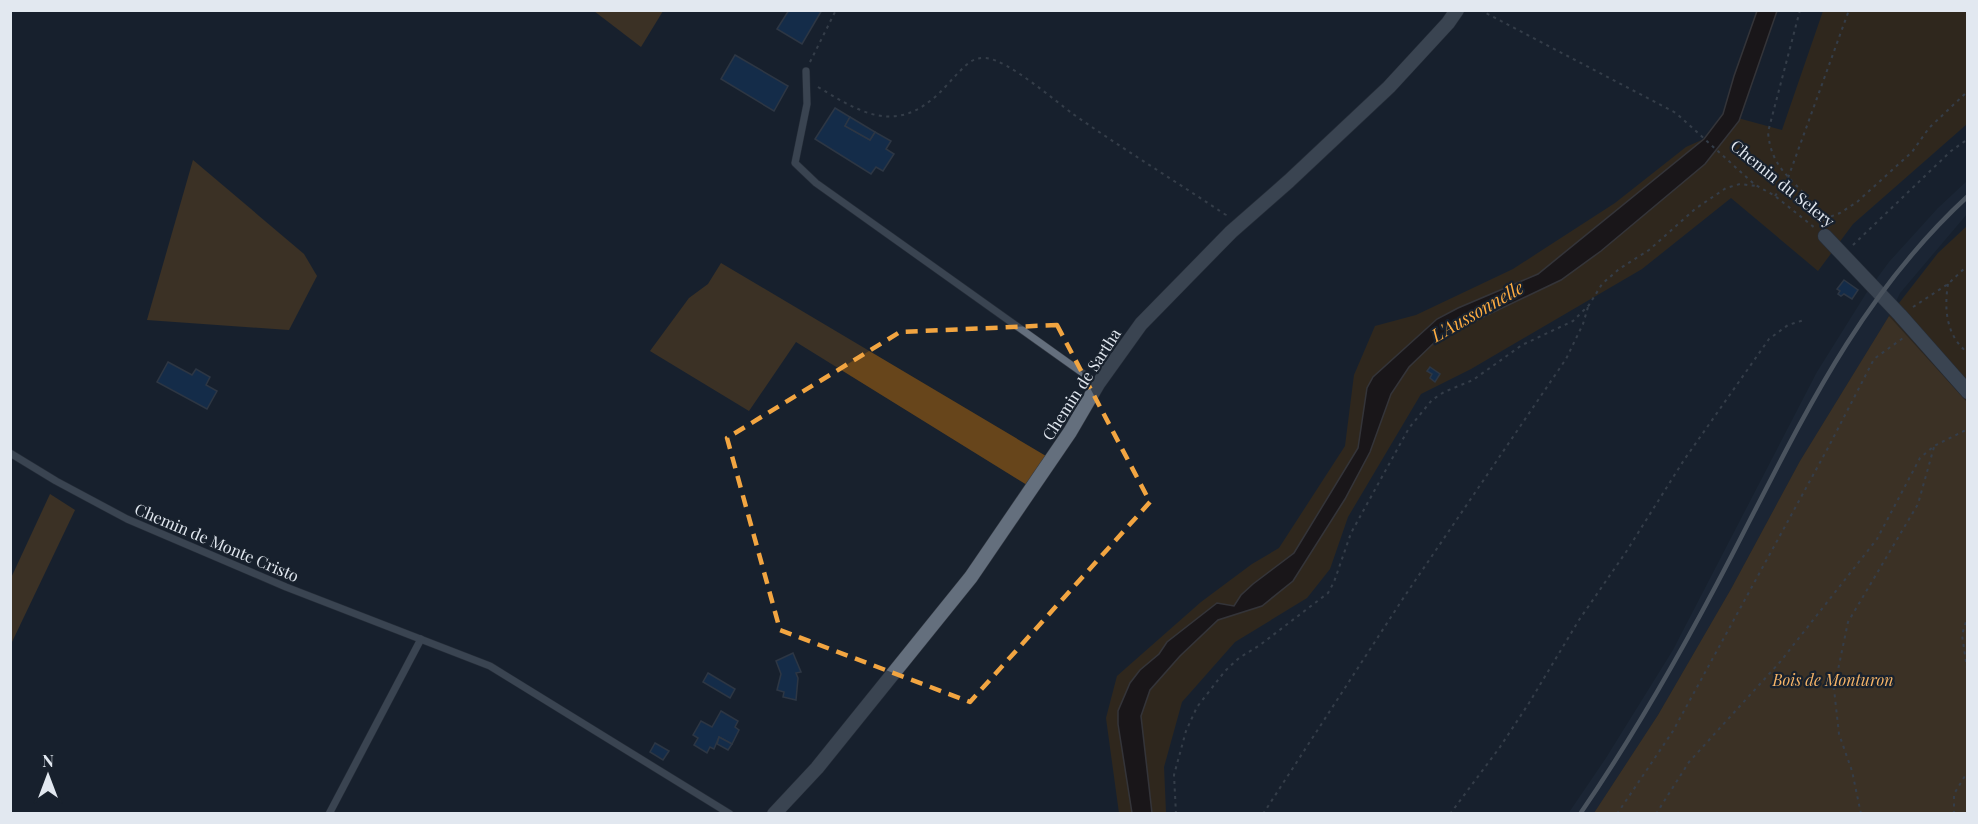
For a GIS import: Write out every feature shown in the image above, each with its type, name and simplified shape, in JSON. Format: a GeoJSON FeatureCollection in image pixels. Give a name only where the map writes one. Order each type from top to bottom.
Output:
{"type":"FeatureCollection","features":[{"type":"Feature","properties":{"kind":"street","name":"Chemin de Sartha"},"geometry":{"type":"LineString","coordinates":[[774,813],[817,768],[971,576],[1070,432],[1098,384],[1141,324],[1231,232],[1389,87],[1448,23],[1457,10]]}},
{"type":"Feature","properties":{"kind":"street","name":"Chemin du Selery"},"geometry":{"type":"LineString","coordinates":[[1825,236],[1914,330],[1968,392]]}},
{"type":"Feature","properties":{"kind":"lane"},"geometry":{"type":"LineString","coordinates":[[806,71],[807,104],[795,163],[816,183],[1098,384]]}},
{"type":"Feature","properties":{"kind":"lane","name":"Chemin de Monte Cristo"},"geometry":{"type":"LineString","coordinates":[[10,453],[127,519],[286,587],[490,666],[730,813]]}},
{"type":"Feature","properties":{"kind":"lane"},"geometry":{"type":"LineString","coordinates":[[329,813],[421,639]]}},
{"type":"Feature","properties":{"kind":"path"},"geometry":{"type":"LineString","coordinates":[[836,10],[806,71],[817,87],[841,101],[876,117],[911,113],[930,101],[970,60],[986,58],[1002,63],[1075,116],[1226,215],[1231,232]]}},
{"type":"Feature","properties":{"kind":"path","name":"Chemin du Selery"},"geometry":{"type":"LineString","coordinates":[[1480,10],[1676,113],[1756,186],[1775,196],[1825,236]]}},
{"type":"Feature","properties":{"kind":"path"},"geometry":{"type":"LineString","coordinates":[[1800,10],[1768,132],[1769,148],[1773,159],[1824,219],[1825,236]]}},
{"type":"Feature","properties":{"kind":"path"},"geometry":{"type":"LineString","coordinates":[[1775,196],[1788,178],[1849,10]]}},
{"type":"Feature","properties":{"kind":"path"},"geometry":{"type":"LineString","coordinates":[[1824,219],[1840,213],[1857,202],[1912,152],[1929,128],[1968,92]]}},
{"type":"Feature","properties":{"kind":"path"},"geometry":{"type":"LineString","coordinates":[[1842,254],[1951,151],[1968,139]]}},
{"type":"Feature","properties":{"kind":"path"},"geometry":{"type":"LineString","coordinates":[[1176,813],[1174,776],[1186,730],[1197,707],[1225,670],[1328,593],[1351,533],[1408,428],[1421,411],[1444,392],[1473,380],[1522,345],[1573,321],[1589,305],[1602,284],[1619,269],[1649,250],[1695,209],[1726,188],[1740,184],[1756,186]]}},
{"type":"Feature","properties":{"kind":"path"},"geometry":{"type":"LineString","coordinates":[[1900,315],[1948,284],[1968,265]]}},
{"type":"Feature","properties":{"kind":"path"},"geometry":{"type":"LineString","coordinates":[[1948,284],[1945,304],[1948,325],[1958,346],[1968,353]]}},
{"type":"Feature","properties":{"kind":"path"},"geometry":{"type":"LineString","coordinates":[[1263,813],[1404,597],[1566,359],[1583,324],[1589,305]]}},
{"type":"Feature","properties":{"kind":"path"},"geometry":{"type":"LineString","coordinates":[[1450,813],[1511,729],[1684,460],[1769,339],[1788,325],[1804,320]]}},
{"type":"Feature","properties":{"kind":"path"},"geometry":{"type":"LineString","coordinates":[[1617,813],[1673,731],[1874,359],[1914,330]]}},
{"type":"Feature","properties":{"kind":"path"},"geometry":{"type":"LineString","coordinates":[[1656,813],[1689,762],[1780,662],[1877,539],[1920,458],[1934,446],[1968,429]]}},
{"type":"Feature","properties":{"kind":"path"},"geometry":{"type":"LineString","coordinates":[[1861,813],[1852,771],[1839,734],[1834,690],[1848,622],[1918,504],[1934,446]]}},
{"type":"Feature","properties":{"kind":"path"},"geometry":{"type":"LineString","coordinates":[[1968,615],[1962,635],[1968,675]]}},
{"type":"Feature","properties":{"kind":"path"},"geometry":{"type":"LineString","coordinates":[[1954,813],[1954,794],[1968,771]]}},
{"type":"Feature","properties":{"kind":"highlighted area"},"geometry":{"type":"Polygon","coordinates":[[[1057,325],[1150,502],[970,702],[780,630],[727,438],[900,332],[1057,325]]]}},
{"type":"Feature","properties":{"kind":"shaded area"},"geometry":{"type":"Polygon","coordinates":[[[1823,11],[1967,11],[1967,124],[1853,224],[1818,271],[1731,198],[1642,269],[1471,369],[1421,394],[1348,517],[1330,569],[1307,598],[1235,642],[1182,702],[1164,767],[1166,813],[1119,813],[1106,718],[1117,676],[1201,602],[1252,564],[1279,548],[1345,446],[1354,375],[1375,326],[1416,315],[1513,269],[1615,203],[1686,147],[1704,139],[1723,114],[1782,130],[1823,11]]]}},
{"type":"Feature","properties":{"kind":"shaded area"},"geometry":{"type":"Polygon","coordinates":[[[1967,181],[1967,214],[1900,293],[1889,316],[1800,461],[1731,589],[1658,715],[1594,813],[1568,814],[1606,758],[1673,650],[1817,372],[1867,292],[1889,262],[1938,208],[1967,181]]]}},
{"type":"Feature","properties":{"kind":"shaded area"},"geometry":{"type":"Polygon","coordinates":[[[1967,226],[1967,402],[1889,316],[1938,253],[1967,226]]]}},
{"type":"Feature","properties":{"kind":"green space"},"geometry":{"type":"Polygon","coordinates":[[[594,11],[663,11],[641,47],[594,11]]]}},
{"type":"Feature","properties":{"kind":"green space"},"geometry":{"type":"Polygon","coordinates":[[[193,160],[304,254],[317,276],[289,330],[147,320],[193,160]]]}},
{"type":"Feature","properties":{"kind":"green space"},"geometry":{"type":"Polygon","coordinates":[[[721,263],[1046,456],[1027,485],[796,342],[749,411],[650,351],[689,298],[708,284],[721,263]]]}},
{"type":"Feature","properties":{"kind":"green space","name":"Bois de Monturon"},"geometry":{"type":"Polygon","coordinates":[[[1889,316],[1967,402],[1967,813],[1594,813],[1658,715],[1731,589],[1800,461],[1889,316]]]}},
{"type":"Feature","properties":{"kind":"green space"},"geometry":{"type":"Polygon","coordinates":[[[50,494],[75,510],[11,644],[11,578],[50,494]]]}},
{"type":"Feature","properties":{"kind":"water","name":"L'Aussonnelle"},"geometry":{"type":"Polygon","coordinates":[[[1757,11],[1777,11],[1739,121],[1705,164],[1601,251],[1561,280],[1439,338],[1409,367],[1391,394],[1370,452],[1345,499],[1293,581],[1262,606],[1218,620],[1180,656],[1150,690],[1141,716],[1152,813],[1132,813],[1118,711],[1130,683],[1140,670],[1159,654],[1167,642],[1217,603],[1234,606],[1241,595],[1253,584],[1294,553],[1358,448],[1367,388],[1373,377],[1437,319],[1538,274],[1704,139],[1723,114],[1757,11]]]}},
{"type":"Feature","properties":{"kind":"building"},"geometry":{"type":"Polygon","coordinates":[[[789,10],[822,10],[802,44],[777,29],[789,10]]]}},
{"type":"Feature","properties":{"kind":"building"},"geometry":{"type":"Polygon","coordinates":[[[735,55],[788,86],[774,111],[721,79],[735,55]]]}},
{"type":"Feature","properties":{"kind":"building"},"geometry":{"type":"Polygon","coordinates":[[[835,108],[850,117],[845,126],[870,140],[875,132],[891,141],[886,149],[894,154],[883,171],[876,167],[871,174],[815,139],[835,108]]]}},
{"type":"Feature","properties":{"kind":"building"},"geometry":{"type":"Polygon","coordinates":[[[850,117],[875,132],[870,140],[845,126],[850,117]]]}},
{"type":"Feature","properties":{"kind":"building"},"geometry":{"type":"Polygon","coordinates":[[[1844,280],[1858,290],[1852,299],[1844,294],[1841,296],[1838,294],[1840,291],[1837,289],[1844,280]]]}},
{"type":"Feature","properties":{"kind":"building"},"geometry":{"type":"Polygon","coordinates":[[[168,362],[192,375],[196,369],[210,377],[206,385],[217,391],[207,409],[157,382],[168,362]]]}},
{"type":"Feature","properties":{"kind":"building"},"geometry":{"type":"Polygon","coordinates":[[[1430,367],[1440,374],[1435,382],[1430,378],[1432,374],[1427,371],[1430,367]]]}},
{"type":"Feature","properties":{"kind":"building"},"geometry":{"type":"Polygon","coordinates":[[[793,653],[801,672],[796,673],[798,678],[796,700],[783,697],[784,692],[777,690],[781,674],[776,661],[793,653]]]}},
{"type":"Feature","properties":{"kind":"building"},"geometry":{"type":"Polygon","coordinates":[[[708,673],[735,689],[730,698],[703,682],[708,673]]]}},
{"type":"Feature","properties":{"kind":"building"},"geometry":{"type":"Polygon","coordinates":[[[721,711],[738,721],[735,727],[739,730],[732,744],[719,737],[714,749],[710,747],[707,753],[694,745],[698,738],[693,735],[701,721],[712,727],[721,711]]]}},
{"type":"Feature","properties":{"kind":"building"},"geometry":{"type":"Polygon","coordinates":[[[719,737],[732,744],[728,750],[717,744],[719,737]]]}},
{"type":"Feature","properties":{"kind":"building"},"geometry":{"type":"Polygon","coordinates":[[[655,743],[669,751],[663,760],[650,752],[655,743]]]}},
{"type":"Feature","properties":{"kind":"railway"},"geometry":{"type":"LineString","coordinates":[[1580,814],[1641,719],[1679,654],[1807,411],[1862,320],[1929,235],[1968,196]]}}]}
